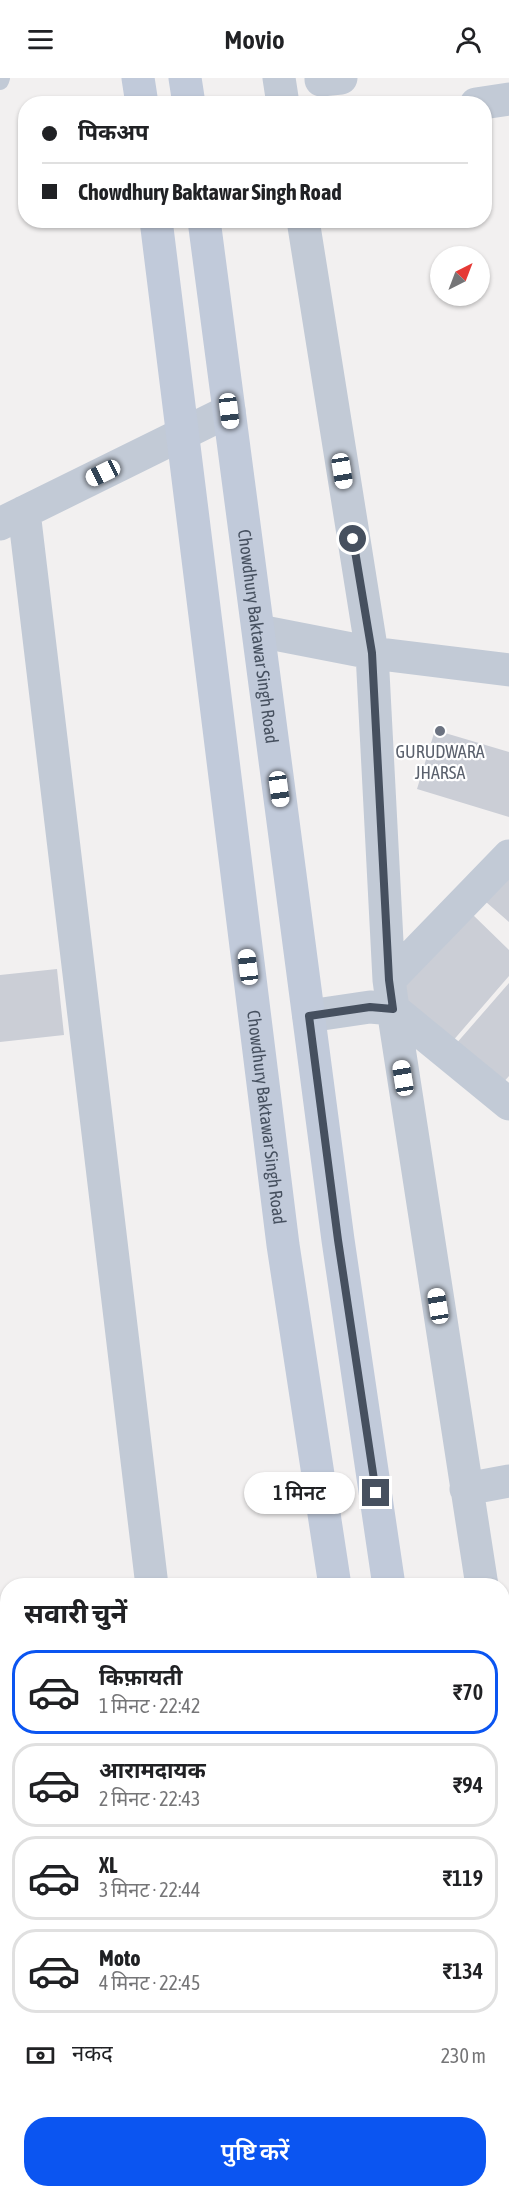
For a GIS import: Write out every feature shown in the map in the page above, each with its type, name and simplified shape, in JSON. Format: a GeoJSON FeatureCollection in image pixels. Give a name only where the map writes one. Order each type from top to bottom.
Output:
{"type":"FeatureCollection","features":[{"type":"Feature","properties":{"kind":"main road"},"geometry":{"type":"LineString","coordinates":[[138,78],[141,96]]}},
{"type":"Feature","properties":{"kind":"main road"},"geometry":{"type":"LineString","coordinates":[[185,78],[188,96]]}},
{"type":"Feature","properties":{"kind":"main road","name":"Chowdhury Baktawar Singh Road"},"geometry":{"type":"LineString","coordinates":[[157,228],[283,1245],[334,1578]]}},
{"type":"Feature","properties":{"kind":"main road","name":"Chowdhury Baktawar Singh Road"},"geometry":{"type":"LineString","coordinates":[[205,228],[338,1240],[388,1578]]}},
{"type":"Feature","properties":{"kind":"street"},"geometry":{"type":"LineString","coordinates":[[279,78],[282,96]]}},
{"type":"Feature","properties":{"kind":"street"},"geometry":{"type":"LineString","coordinates":[[321,78],[321,80],[341,78]]}},
{"type":"Feature","properties":{"kind":"street"},"geometry":{"type":"LineString","coordinates":[[492,102],[509,99]]}},
{"type":"Feature","properties":{"kind":"street"},"geometry":{"type":"LineString","coordinates":[[304,228],[372,653],[391,995],[481,1578]]}},
{"type":"Feature","properties":{"kind":"street"},"geometry":{"type":"LineString","coordinates":[[151,1578],[12,518],[229,411]]}},
{"type":"Feature","properties":{"kind":"street"},"geometry":{"type":"LineString","coordinates":[[259,631],[372,653],[509,670]]}},
{"type":"Feature","properties":{"kind":"street"},"geometry":{"type":"LineString","coordinates":[[309,1016],[370,1007],[391,995],[509,856]]}},
{"type":"Feature","properties":{"kind":"street"},"geometry":{"type":"LineString","coordinates":[[391,995],[509,1104]]}},
{"type":"Feature","properties":{"kind":"street"},"geometry":{"type":"LineString","coordinates":[[466,1488],[509,1481]]}},
{"type":"Feature","properties":{"kind":"building"},"geometry":{"type":"Polygon","coordinates":[[[435,730],[509,752],[509,817],[417,789],[435,730]]]}},
{"type":"Feature","properties":{"kind":"building"},"geometry":{"type":"Polygon","coordinates":[[[509,864],[509,922],[478,895],[509,864]]]}},
{"type":"Feature","properties":{"kind":"building"},"geometry":{"type":"Polygon","coordinates":[[[471,913],[509,950],[509,976],[451,1043],[396,996],[471,913]]]}},
{"type":"Feature","properties":{"kind":"building"},"geometry":{"type":"Polygon","coordinates":[[[57,969],[64,1035],[0,1042],[0,975],[57,969]]]}},
{"type":"Feature","properties":{"kind":"building"},"geometry":{"type":"Polygon","coordinates":[[[509,983],[509,1076],[501,1085],[455,1045],[509,983]]]}},
{"type":"Feature","properties":{"kind":"place","name":"GURUDWARA JHARSA"},"geometry":{"type":"Point","coordinates":[440,731]}},
{"type":"Feature","properties":{"kind":"route"},"geometry":{"type":"LineString","coordinates":[[353,539],[372,653],[389,980],[393,1009],[370,1007],[309,1016],[338,1240],[376,1493]]}}]}
